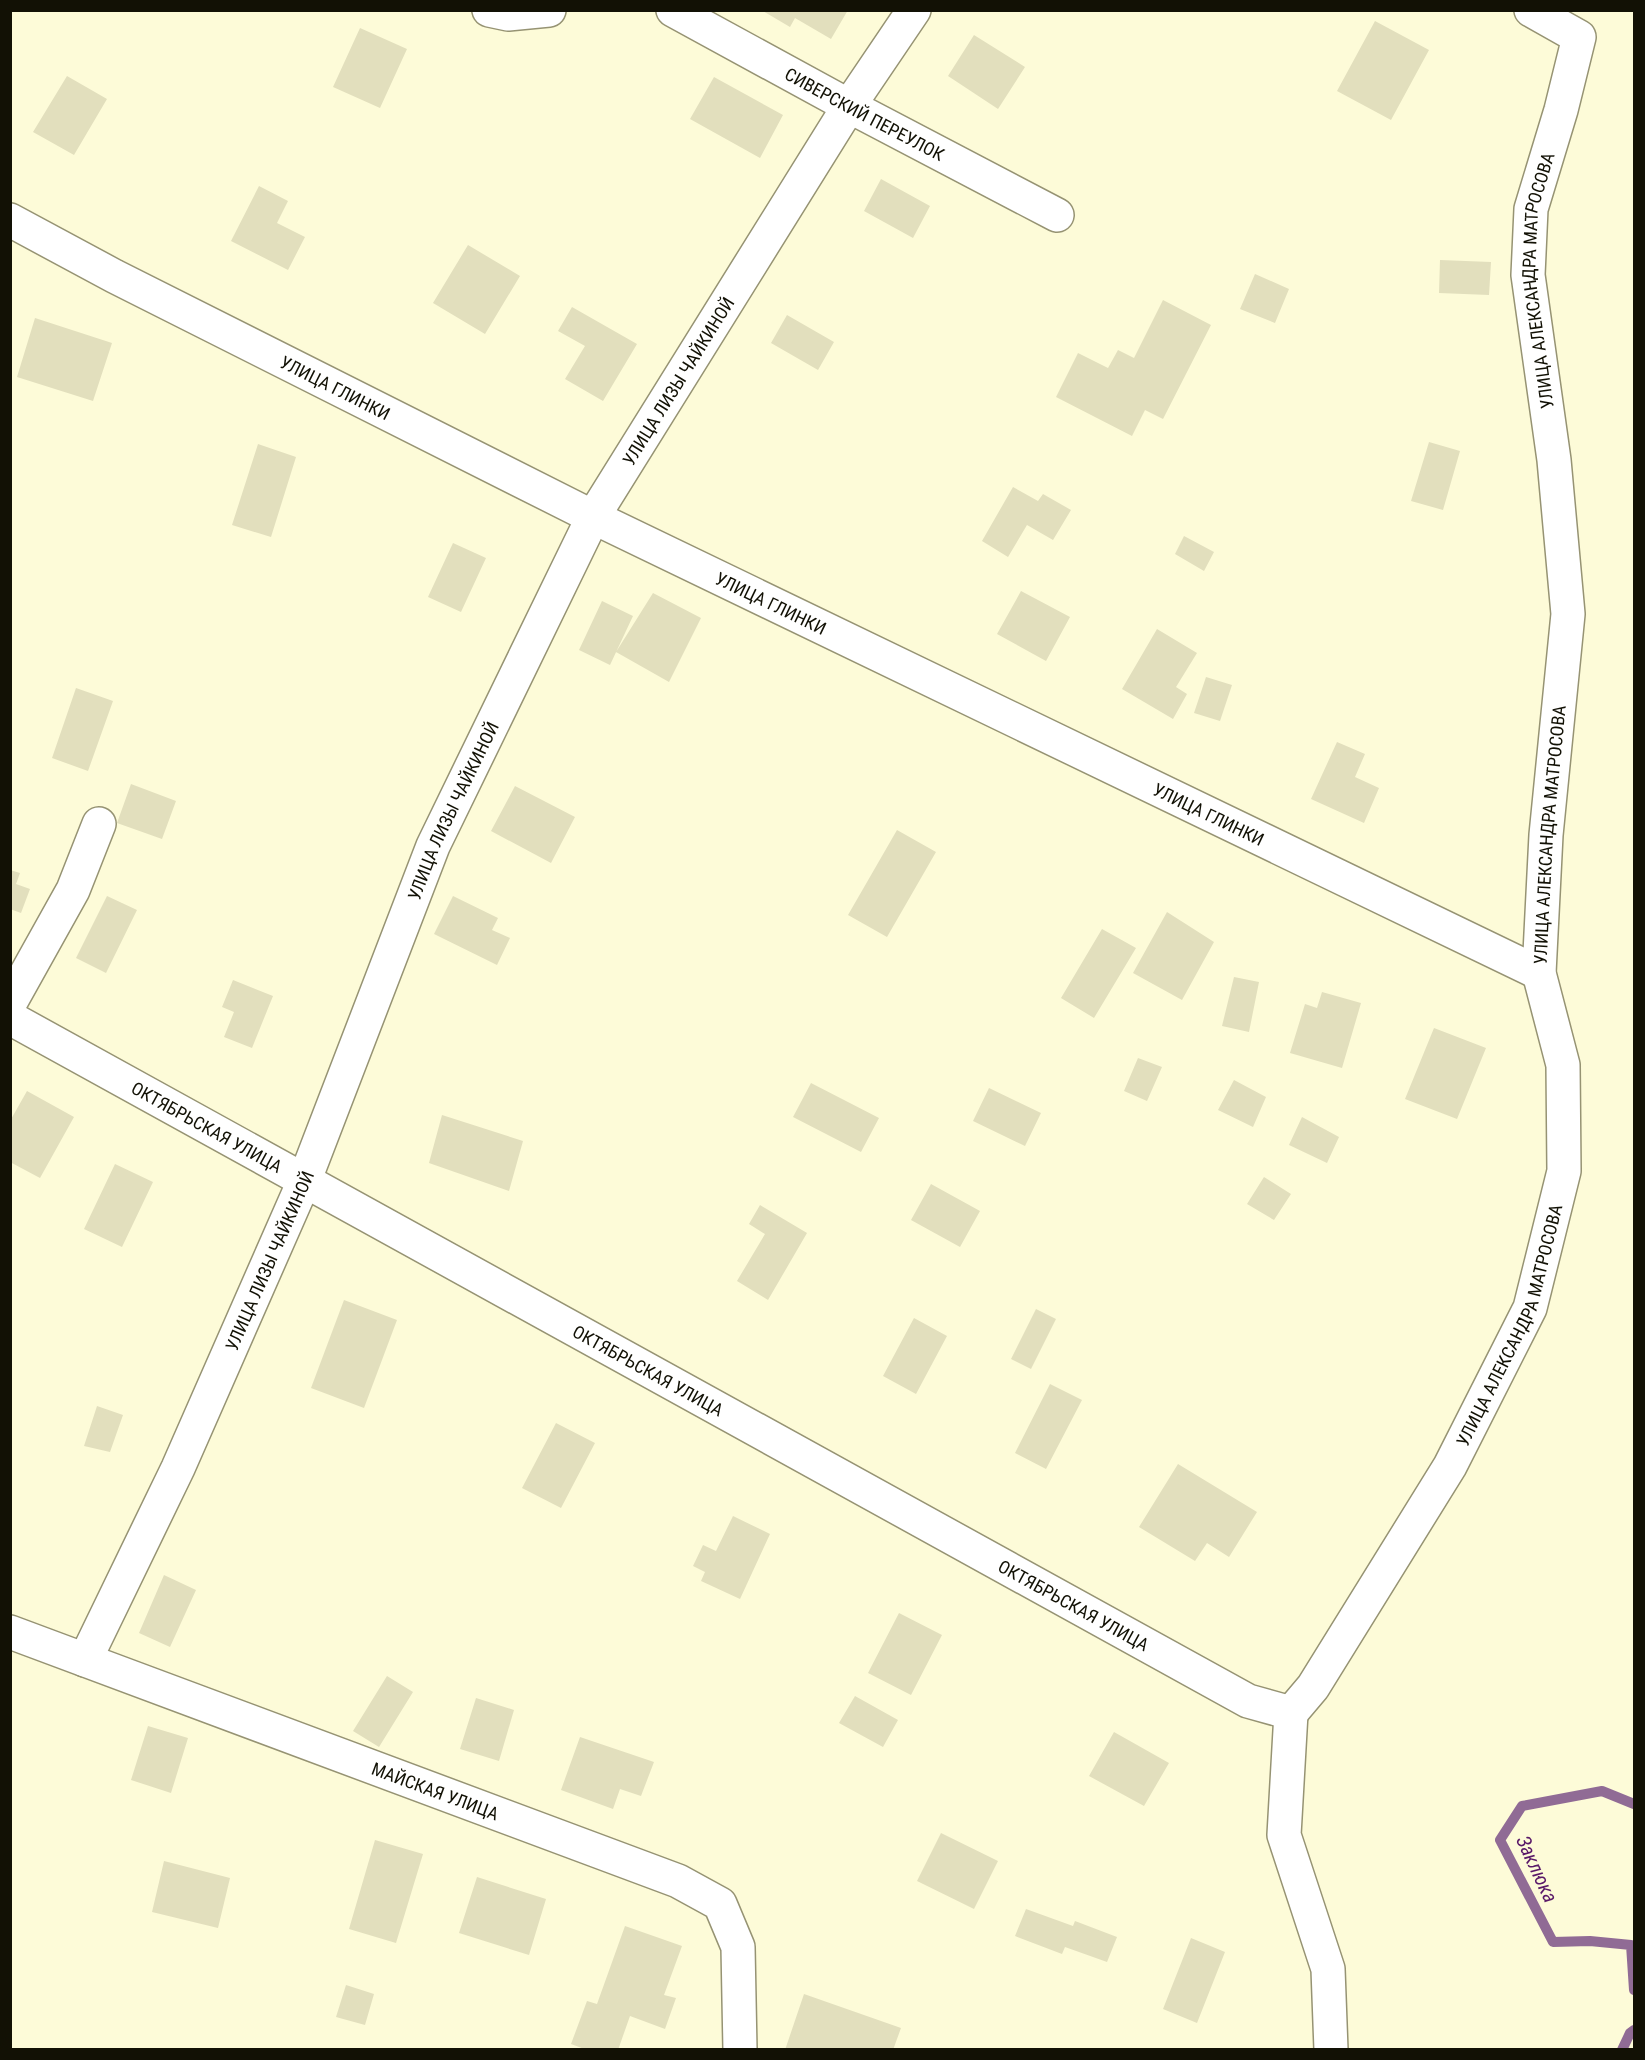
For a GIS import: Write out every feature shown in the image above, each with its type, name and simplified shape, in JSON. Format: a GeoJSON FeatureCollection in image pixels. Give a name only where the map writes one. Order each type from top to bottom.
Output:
{"type":"FeatureCollection","features":[{"type":"Feature","properties":{"kind":"street"},"geometry":{"type":"LineString","coordinates":[[489,10],[508,15],[549,10]]}},
{"type":"Feature","properties":{"kind":"street","name":"СИВЕРСКИЙ ПЕРЕУЛОК"},"geometry":{"type":"LineString","coordinates":[[673,10],[849,106],[1057,215]]}},
{"type":"Feature","properties":{"kind":"street","name":"УЛИЦА ЛИЗЫ ЧАЙКИНОЙ"},"geometry":{"type":"LineString","coordinates":[[85,1660],[178,1468],[305,1179],[433,846],[593,517],[849,106],[914,10]]}},
{"type":"Feature","properties":{"kind":"street","name":"УЛИЦА АЛЕКСАНДРА МАТРОСОВА"},"geometry":{"type":"LineString","coordinates":[[1291,1713],[1313,1687],[1450,1466],[1530,1308],[1564,1171],[1563,1065],[1539,973],[1546,835],[1568,614],[1554,460],[1528,274],[1531,209],[1561,110],[1579,37],[1531,10]]}},
{"type":"Feature","properties":{"kind":"street","name":"УЛИЦА ГЛИНКИ"},"geometry":{"type":"LineString","coordinates":[[10,220],[114,276],[593,517],[1539,973]]}},
{"type":"Feature","properties":{"kind":"street"},"geometry":{"type":"LineString","coordinates":[[10,1003],[72,890],[99,824]]}},
{"type":"Feature","properties":{"kind":"street","name":"ОКТЯБРЬСКАЯ УЛИЦА"},"geometry":{"type":"LineString","coordinates":[[10,1018],[1248,1701],[1291,1713]]}},
{"type":"Feature","properties":{"kind":"street","name":"МАЙСКАЯ УЛИЦА"},"geometry":{"type":"LineString","coordinates":[[10,1632],[678,1881],[720,1904],[738,1947],[740,2049]]}},
{"type":"Feature","properties":{"kind":"street"},"geometry":{"type":"LineString","coordinates":[[1291,1713],[1284,1835],[1328,1969],[1331,2049]]}},
{"type":"Feature","properties":{"kind":"building"},"geometry":{"type":"Polygon","coordinates":[[[761,10],[848,10],[831,39],[795,18],[790,27],[761,10]]]}},
{"type":"Feature","properties":{"kind":"building"},"geometry":{"type":"Polygon","coordinates":[[[1375,21],[1429,50],[1391,120],[1337,91],[1375,21]]]}},
{"type":"Feature","properties":{"kind":"building"},"geometry":{"type":"Polygon","coordinates":[[[360,28],[407,49],[380,108],[333,87],[360,28]]]}},
{"type":"Feature","properties":{"kind":"building"},"geometry":{"type":"Polygon","coordinates":[[[974,35],[1025,67],[998,109],[948,76],[974,35]]]}},
{"type":"Feature","properties":{"kind":"building"},"geometry":{"type":"Polygon","coordinates":[[[67,76],[107,99],[74,155],[33,132],[67,76]]]}},
{"type":"Feature","properties":{"kind":"building"},"geometry":{"type":"Polygon","coordinates":[[[714,77],[783,115],[760,158],[690,119],[714,77]]]}},
{"type":"Feature","properties":{"kind":"building"},"geometry":{"type":"Polygon","coordinates":[[[881,179],[930,206],[913,238],[864,211],[881,179]]]}},
{"type":"Feature","properties":{"kind":"building"},"geometry":{"type":"Polygon","coordinates":[[[259,186],[288,201],[277,223],[305,237],[288,270],[231,241],[259,186]]]}},
{"type":"Feature","properties":{"kind":"building"},"geometry":{"type":"Polygon","coordinates":[[[468,245],[520,276],[485,334],[433,303],[468,245]]]}},
{"type":"Feature","properties":{"kind":"building"},"geometry":{"type":"Polygon","coordinates":[[[1440,260],[1491,262],[1489,295],[1439,293],[1440,260]]]}},
{"type":"Feature","properties":{"kind":"building"},"geometry":{"type":"Polygon","coordinates":[[[1255,274],[1289,289],[1275,323],[1240,309],[1255,274]]]}},
{"type":"Feature","properties":{"kind":"building"},"geometry":{"type":"Polygon","coordinates":[[[1163,300],[1211,325],[1163,419],[1145,410],[1132,436],[1056,397],[1078,353],[1108,368],[1118,350],[1134,358],[1163,300]]]}},
{"type":"Feature","properties":{"kind":"building"},"geometry":{"type":"Polygon","coordinates":[[[572,307],[637,344],[603,401],[565,379],[585,346],[558,331],[572,307]]]}},
{"type":"Feature","properties":{"kind":"building"},"geometry":{"type":"Polygon","coordinates":[[[787,315],[834,342],[818,370],[771,343],[787,315]]]}},
{"type":"Feature","properties":{"kind":"building"},"geometry":{"type":"Polygon","coordinates":[[[35,318],[112,343],[93,401],[17,377],[35,318]]]}},
{"type":"Feature","properties":{"kind":"building"},"geometry":{"type":"Polygon","coordinates":[[[1429,442],[1460,451],[1443,510],[1411,501],[1429,442]]]}},
{"type":"Feature","properties":{"kind":"building"},"geometry":{"type":"Polygon","coordinates":[[[258,444],[296,457],[271,537],[232,525],[258,444]]]}},
{"type":"Feature","properties":{"kind":"building"},"geometry":{"type":"Polygon","coordinates":[[[1013,487],[1038,501],[1043,494],[1071,510],[1053,540],[1027,525],[1008,557],[982,541],[1013,487]]]}},
{"type":"Feature","properties":{"kind":"building"},"geometry":{"type":"Polygon","coordinates":[[[1184,536],[1214,552],[1204,571],[1175,554],[1184,536]]]}},
{"type":"Feature","properties":{"kind":"building"},"geometry":{"type":"Polygon","coordinates":[[[453,543],[486,558],[461,612],[428,597],[453,543]]]}},
{"type":"Feature","properties":{"kind":"building"},"geometry":{"type":"Polygon","coordinates":[[[1021,591],[1070,617],[1046,661],[997,634],[1021,591]]]}},
{"type":"Feature","properties":{"kind":"building"},"geometry":{"type":"Polygon","coordinates":[[[653,593],[701,618],[669,682],[616,652],[653,593]]]}},
{"type":"Feature","properties":{"kind":"building"},"geometry":{"type":"Polygon","coordinates":[[[602,601],[633,616],[610,665],[579,650],[602,601]]]}},
{"type":"Feature","properties":{"kind":"building"},"geometry":{"type":"Polygon","coordinates":[[[1157,629],[1197,653],[1176,687],[1187,694],[1173,719],[1122,689],[1157,629]]]}},
{"type":"Feature","properties":{"kind":"building"},"geometry":{"type":"Polygon","coordinates":[[[1206,677],[1232,685],[1220,721],[1194,713],[1206,677]]]}},
{"type":"Feature","properties":{"kind":"building"},"geometry":{"type":"Polygon","coordinates":[[[76,688],[113,701],[88,771],[52,758],[76,688]]]}},
{"type":"Feature","properties":{"kind":"building"},"geometry":{"type":"Polygon","coordinates":[[[1337,742],[1365,754],[1355,777],[1379,788],[1364,823],[1311,799],[1337,742]]]}},
{"type":"Feature","properties":{"kind":"building"},"geometry":{"type":"Polygon","coordinates":[[[131,784],[176,801],[162,839],[117,823],[131,784]]]}},
{"type":"Feature","properties":{"kind":"building"},"geometry":{"type":"Polygon","coordinates":[[[515,786],[575,817],[551,863],[491,831],[515,786]]]}},
{"type":"Feature","properties":{"kind":"building"},"geometry":{"type":"Polygon","coordinates":[[[897,830],[936,852],[887,937],[848,915],[897,830]]]}},
{"type":"Feature","properties":{"kind":"building"},"geometry":{"type":"Polygon","coordinates":[[[10,870],[20,873],[16,884],[30,889],[21,913],[10,909],[10,870]]]}},
{"type":"Feature","properties":{"kind":"building"},"geometry":{"type":"Polygon","coordinates":[[[107,896],[137,910],[106,973],[76,958],[107,896]]]}},
{"type":"Feature","properties":{"kind":"building"},"geometry":{"type":"Polygon","coordinates":[[[453,896],[498,918],[492,930],[510,938],[497,965],[434,934],[453,896]]]}},
{"type":"Feature","properties":{"kind":"building"},"geometry":{"type":"Polygon","coordinates":[[[1167,912],[1214,942],[1182,1000],[1133,973],[1167,912]]]}},
{"type":"Feature","properties":{"kind":"building"},"geometry":{"type":"Polygon","coordinates":[[[1102,929],[1136,948],[1094,1018],[1061,998],[1102,929]]]}},
{"type":"Feature","properties":{"kind":"building"},"geometry":{"type":"Polygon","coordinates":[[[1234,977],[1259,982],[1249,1032],[1222,1026],[1234,977]]]}},
{"type":"Feature","properties":{"kind":"building"},"geometry":{"type":"Polygon","coordinates":[[[233,980],[273,996],[252,1048],[224,1037],[234,1012],[222,1007],[233,980]]]}},
{"type":"Feature","properties":{"kind":"building"},"geometry":{"type":"Polygon","coordinates":[[[1322,992],[1361,1003],[1342,1068],[1290,1053],[1305,1004],[1317,1008],[1322,992]]]}},
{"type":"Feature","properties":{"kind":"building"},"geometry":{"type":"Polygon","coordinates":[[[1434,1028],[1486,1048],[1457,1119],[1405,1099],[1434,1028]]]}},
{"type":"Feature","properties":{"kind":"building"},"geometry":{"type":"Polygon","coordinates":[[[1138,1058],[1162,1067],[1147,1101],[1124,1091],[1138,1058]]]}},
{"type":"Feature","properties":{"kind":"building"},"geometry":{"type":"Polygon","coordinates":[[[1234,1080],[1266,1097],[1253,1127],[1218,1110],[1234,1080]]]}},
{"type":"Feature","properties":{"kind":"building"},"geometry":{"type":"Polygon","coordinates":[[[811,1083],[879,1118],[861,1152],[793,1117],[811,1083]]]}},
{"type":"Feature","properties":{"kind":"building"},"geometry":{"type":"Polygon","coordinates":[[[989,1088],[1041,1113],[1025,1146],[973,1121],[989,1088]]]}},
{"type":"Feature","properties":{"kind":"building"},"geometry":{"type":"Polygon","coordinates":[[[27,1091],[74,1117],[40,1178],[10,1162],[10,1121],[27,1091]]]}},
{"type":"Feature","properties":{"kind":"building"},"geometry":{"type":"Polygon","coordinates":[[[442,1115],[523,1141],[509,1191],[429,1163],[442,1115]]]}},
{"type":"Feature","properties":{"kind":"building"},"geometry":{"type":"Polygon","coordinates":[[[1302,1117],[1339,1137],[1327,1163],[1289,1145],[1302,1117]]]}},
{"type":"Feature","properties":{"kind":"building"},"geometry":{"type":"Polygon","coordinates":[[[115,1164],[153,1182],[122,1247],[84,1229],[115,1164]]]}},
{"type":"Feature","properties":{"kind":"building"},"geometry":{"type":"Polygon","coordinates":[[[1264,1177],[1291,1194],[1274,1220],[1247,1204],[1264,1177]]]}},
{"type":"Feature","properties":{"kind":"building"},"geometry":{"type":"Polygon","coordinates":[[[931,1184],[980,1211],[960,1247],[911,1220],[931,1184]]]}},
{"type":"Feature","properties":{"kind":"building"},"geometry":{"type":"Polygon","coordinates":[[[760,1205],[807,1233],[768,1300],[737,1281],[765,1234],[749,1224],[760,1205]]]}},
{"type":"Feature","properties":{"kind":"building"},"geometry":{"type":"Polygon","coordinates":[[[344,1300],[397,1320],[364,1408],[311,1388],[344,1300]]]}},
{"type":"Feature","properties":{"kind":"building"},"geometry":{"type":"Polygon","coordinates":[[[1036,1309],[1056,1319],[1031,1369],[1011,1359],[1036,1309]]]}},
{"type":"Feature","properties":{"kind":"building"},"geometry":{"type":"Polygon","coordinates":[[[914,1318],[947,1336],[916,1394],[883,1376],[914,1318]]]}},
{"type":"Feature","properties":{"kind":"building"},"geometry":{"type":"Polygon","coordinates":[[[1050,1384],[1082,1400],[1046,1469],[1015,1453],[1050,1384]]]}},
{"type":"Feature","properties":{"kind":"building"},"geometry":{"type":"Polygon","coordinates":[[[97,1406],[123,1415],[110,1452],[84,1446],[97,1406]]]}},
{"type":"Feature","properties":{"kind":"building"},"geometry":{"type":"Polygon","coordinates":[[[556,1423],[595,1443],[561,1508],[522,1488],[556,1423]]]}},
{"type":"Feature","properties":{"kind":"building"},"geometry":{"type":"Polygon","coordinates":[[[1178,1464],[1257,1512],[1229,1557],[1207,1543],[1195,1561],[1139,1527],[1178,1464]]]}},
{"type":"Feature","properties":{"kind":"building"},"geometry":{"type":"Polygon","coordinates":[[[733,1516],[770,1534],[740,1599],[701,1581],[705,1572],[693,1566],[703,1545],[716,1551],[733,1516]]]}},
{"type":"Feature","properties":{"kind":"building"},"geometry":{"type":"Polygon","coordinates":[[[164,1575],[196,1590],[170,1647],[139,1633],[164,1575]]]}},
{"type":"Feature","properties":{"kind":"building"},"geometry":{"type":"Polygon","coordinates":[[[899,1613],[942,1635],[911,1695],[868,1673],[899,1613]]]}},
{"type":"Feature","properties":{"kind":"building"},"geometry":{"type":"Polygon","coordinates":[[[387,1676],[413,1692],[379,1747],[353,1731],[387,1676]]]}},
{"type":"Feature","properties":{"kind":"building"},"geometry":{"type":"Polygon","coordinates":[[[855,1696],[898,1720],[883,1747],[839,1723],[855,1696]]]}},
{"type":"Feature","properties":{"kind":"building"},"geometry":{"type":"Polygon","coordinates":[[[476,1698],[514,1710],[499,1761],[460,1749],[476,1698]]]}},
{"type":"Feature","properties":{"kind":"building"},"geometry":{"type":"Polygon","coordinates":[[[148,1726],[188,1738],[171,1793],[131,1780],[148,1726]]]}},
{"type":"Feature","properties":{"kind":"building"},"geometry":{"type":"Polygon","coordinates":[[[1114,1732],[1169,1763],[1144,1806],[1089,1776],[1114,1732]]]}},
{"type":"Feature","properties":{"kind":"building"},"geometry":{"type":"Polygon","coordinates":[[[580,1737],[654,1762],[641,1796],[620,1789],[613,1809],[561,1790],[580,1737]]]}},
{"type":"Feature","properties":{"kind":"building"},"geometry":{"type":"Polygon","coordinates":[[[941,1833],[998,1861],[974,1909],[917,1881],[941,1833]]]}},
{"type":"Feature","properties":{"kind":"building"},"geometry":{"type":"Polygon","coordinates":[[[375,1840],[423,1854],[396,1943],[349,1929],[375,1840]]]}},
{"type":"Feature","properties":{"kind":"building"},"geometry":{"type":"Polygon","coordinates":[[[164,1861],[230,1878],[218,1928],[152,1912],[164,1861]]]}},
{"type":"Feature","properties":{"kind":"building"},"geometry":{"type":"Polygon","coordinates":[[[477,1877],[546,1899],[529,1955],[459,1933],[477,1877]]]}},
{"type":"Feature","properties":{"kind":"building"},"geometry":{"type":"Polygon","coordinates":[[[1026,1909],[1073,1926],[1075,1921],[1117,1937],[1107,1962],[1065,1947],[1062,1954],[1015,1936],[1026,1909]]]}},
{"type":"Feature","properties":{"kind":"building"},"geometry":{"type":"Polygon","coordinates":[[[625,1926],[682,1946],[664,1995],[676,1998],[665,2029],[630,2016],[618,2050],[587,2050],[571,2044],[587,2001],[597,2004],[625,1926]]]}},
{"type":"Feature","properties":{"kind":"building"},"geometry":{"type":"Polygon","coordinates":[[[1191,1938],[1225,1952],[1197,2023],[1163,2009],[1191,1938]]]}},
{"type":"Feature","properties":{"kind":"building"},"geometry":{"type":"Polygon","coordinates":[[[346,1985],[374,1994],[365,2025],[336,2017],[346,1985]]]}},
{"type":"Feature","properties":{"kind":"building"},"geometry":{"type":"Polygon","coordinates":[[[804,1994],[901,2028],[893,2050],[785,2050],[804,1994]]]}},
{"type":"Feature","properties":{"kind":"waterway","name":"Заклюка"},"geometry":{"type":"LineString","coordinates":[[1634,1804],[1602,1791],[1522,1806],[1500,1840],[1553,1942],[1590,1941],[1631,1945],[1634,1990]]}},
{"type":"Feature","properties":{"kind":"waterway","name":"Заклюка"},"geometry":{"type":"LineString","coordinates":[[1622,2050],[1630,2033],[1634,2030]]}}]}
